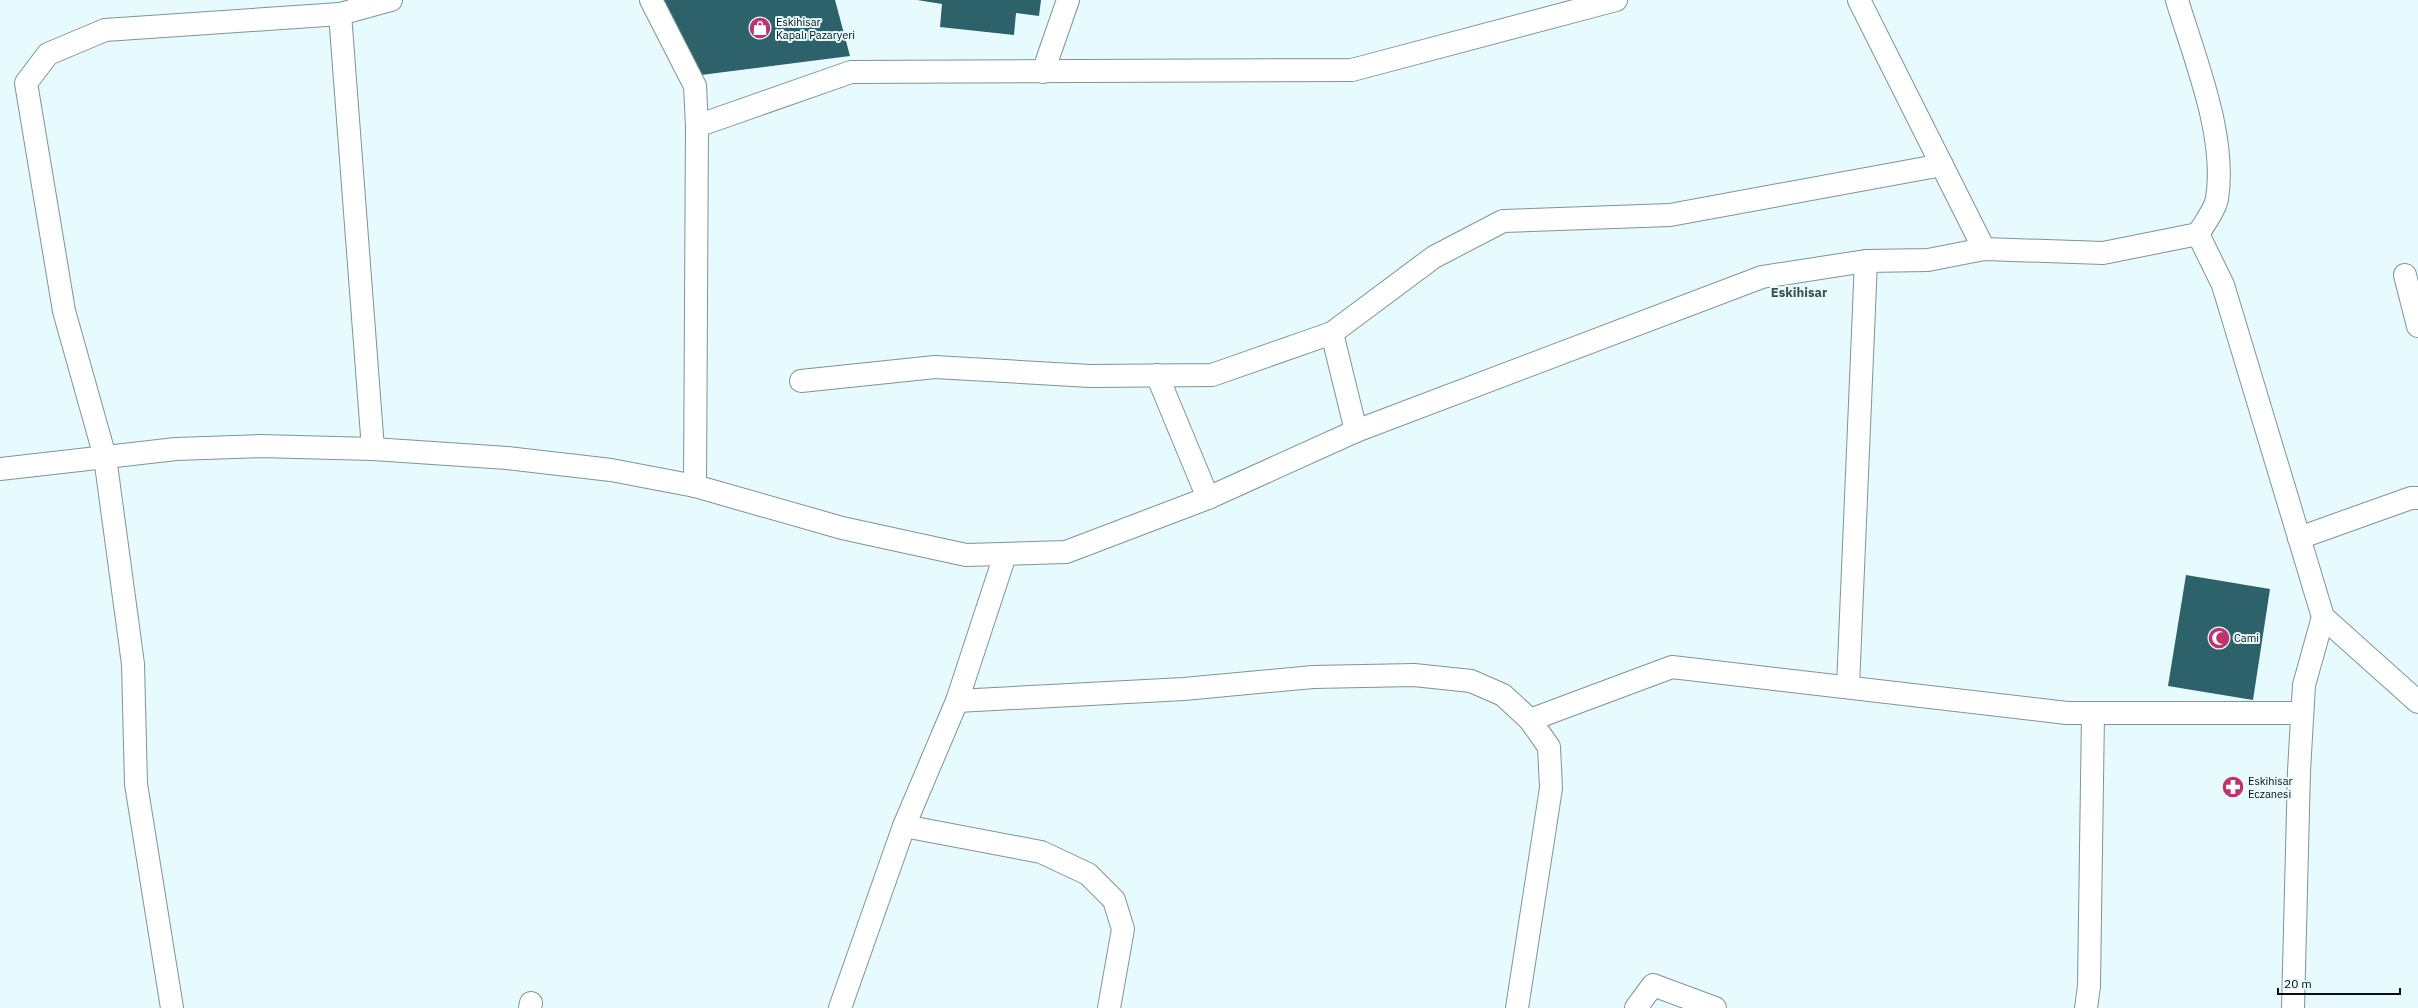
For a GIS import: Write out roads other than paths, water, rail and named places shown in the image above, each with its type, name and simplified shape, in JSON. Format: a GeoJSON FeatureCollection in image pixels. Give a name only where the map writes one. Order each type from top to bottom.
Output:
{"type":"FeatureCollection","features":[{"type":"Feature","properties":{"kind":"street"},"geometry":{"type":"LineString","coordinates":[[172,1008],[136,784],[133,664],[105,456],[64,311],[26,83],[48,54],[105,30],[340,14],[391,0]]}},
{"type":"Feature","properties":{"kind":"street"},"geometry":{"type":"LineString","coordinates":[[651,0],[695,86],[697,126],[695,486]]}},
{"type":"Feature","properties":{"kind":"street"},"geometry":{"type":"LineString","coordinates":[[1043,72],[1068,0]]}},
{"type":"Feature","properties":{"kind":"street"},"geometry":{"type":"LineString","coordinates":[[697,126],[851,72],[1352,70],[1616,0]]}},
{"type":"Feature","properties":{"kind":"street"},"geometry":{"type":"LineString","coordinates":[[1860,0],[1984,249]]}},
{"type":"Feature","properties":{"kind":"street"},"geometry":{"type":"LineString","coordinates":[[0,469],[176,448],[252,446],[373,449],[507,458],[611,470],[695,486],[880,538],[966,555],[1066,552],[1208,498],[1356,431],[1762,277],[1866,261],[1928,260],[1984,249],[2103,253],[2198,234],[2217,200],[2218,143],[2206,96],[2177,0]]}},
{"type":"Feature","properties":{"kind":"street"},"geometry":{"type":"LineString","coordinates":[[340,14],[373,449]]}},
{"type":"Feature","properties":{"kind":"street"},"geometry":{"type":"LineString","coordinates":[[801,381],[935,367],[1090,376],[1212,375],[1332,333],[1434,257],[1503,221],[1670,216],[1942,165]]}},
{"type":"Feature","properties":{"kind":"street"},"geometry":{"type":"LineString","coordinates":[[2198,234],[2223,285],[2323,617],[2418,702]]}},
{"type":"Feature","properties":{"kind":"street"},"geometry":{"type":"LineString","coordinates":[[1848,687],[1866,261]]}},
{"type":"Feature","properties":{"kind":"street"},"geometry":{"type":"LineString","coordinates":[[2405,275],[2418,326]]}},
{"type":"Feature","properties":{"kind":"street"},"geometry":{"type":"LineString","coordinates":[[1332,333],[1356,431]]}},
{"type":"Feature","properties":{"kind":"street"},"geometry":{"type":"LineString","coordinates":[[1157,375],[1208,498]]}},
{"type":"Feature","properties":{"kind":"street"},"geometry":{"type":"LineString","coordinates":[[2299,538],[2411,498],[2418,498]]}},
{"type":"Feature","properties":{"kind":"street"},"geometry":{"type":"LineString","coordinates":[[840,1008],[904,826],[957,701],[1005,555]]}},
{"type":"Feature","properties":{"kind":"street"},"geometry":{"type":"LineString","coordinates":[[2293,1008],[2304,685],[2323,617]]}},
{"type":"Feature","properties":{"kind":"street"},"geometry":{"type":"LineString","coordinates":[[1530,720],[1672,667],[2066,713],[2302,713]]}},
{"type":"Feature","properties":{"kind":"street"},"geometry":{"type":"LineString","coordinates":[[957,701],[1184,689],[1313,677],[1414,675],[1471,681],[1503,695],[1530,720],[1549,747],[1551,788],[1517,1008]]}},
{"type":"Feature","properties":{"kind":"street"},"geometry":{"type":"LineString","coordinates":[[2086,1008],[2089,978],[2093,713]]}},
{"type":"Feature","properties":{"kind":"street"},"geometry":{"type":"LineString","coordinates":[[904,826],[1041,852],[1088,874],[1114,900],[1123,929],[1109,1008]]}},
{"type":"Feature","properties":{"kind":"street"},"geometry":{"type":"LineString","coordinates":[[1636,1008],[1653,985],[1715,1008]]}},
{"type":"Feature","properties":{"kind":"place","name":"Eskihisar Kapalı Pazaryeri"},"geometry":{"type":"Point","coordinates":[760,28]}},
{"type":"Feature","properties":{"kind":"place","name":"Cami"},"geometry":{"type":"Point","coordinates":[2219,638]}},
{"type":"Feature","properties":{"kind":"place","name":"Eskihisar Eczanesi"},"geometry":{"type":"Point","coordinates":[2233,787]}},
{"type":"Feature","properties":{"kind":"district","name":"Eskihisar"},"geometry":{"type":"Point","coordinates":[1799,292]}}]}
